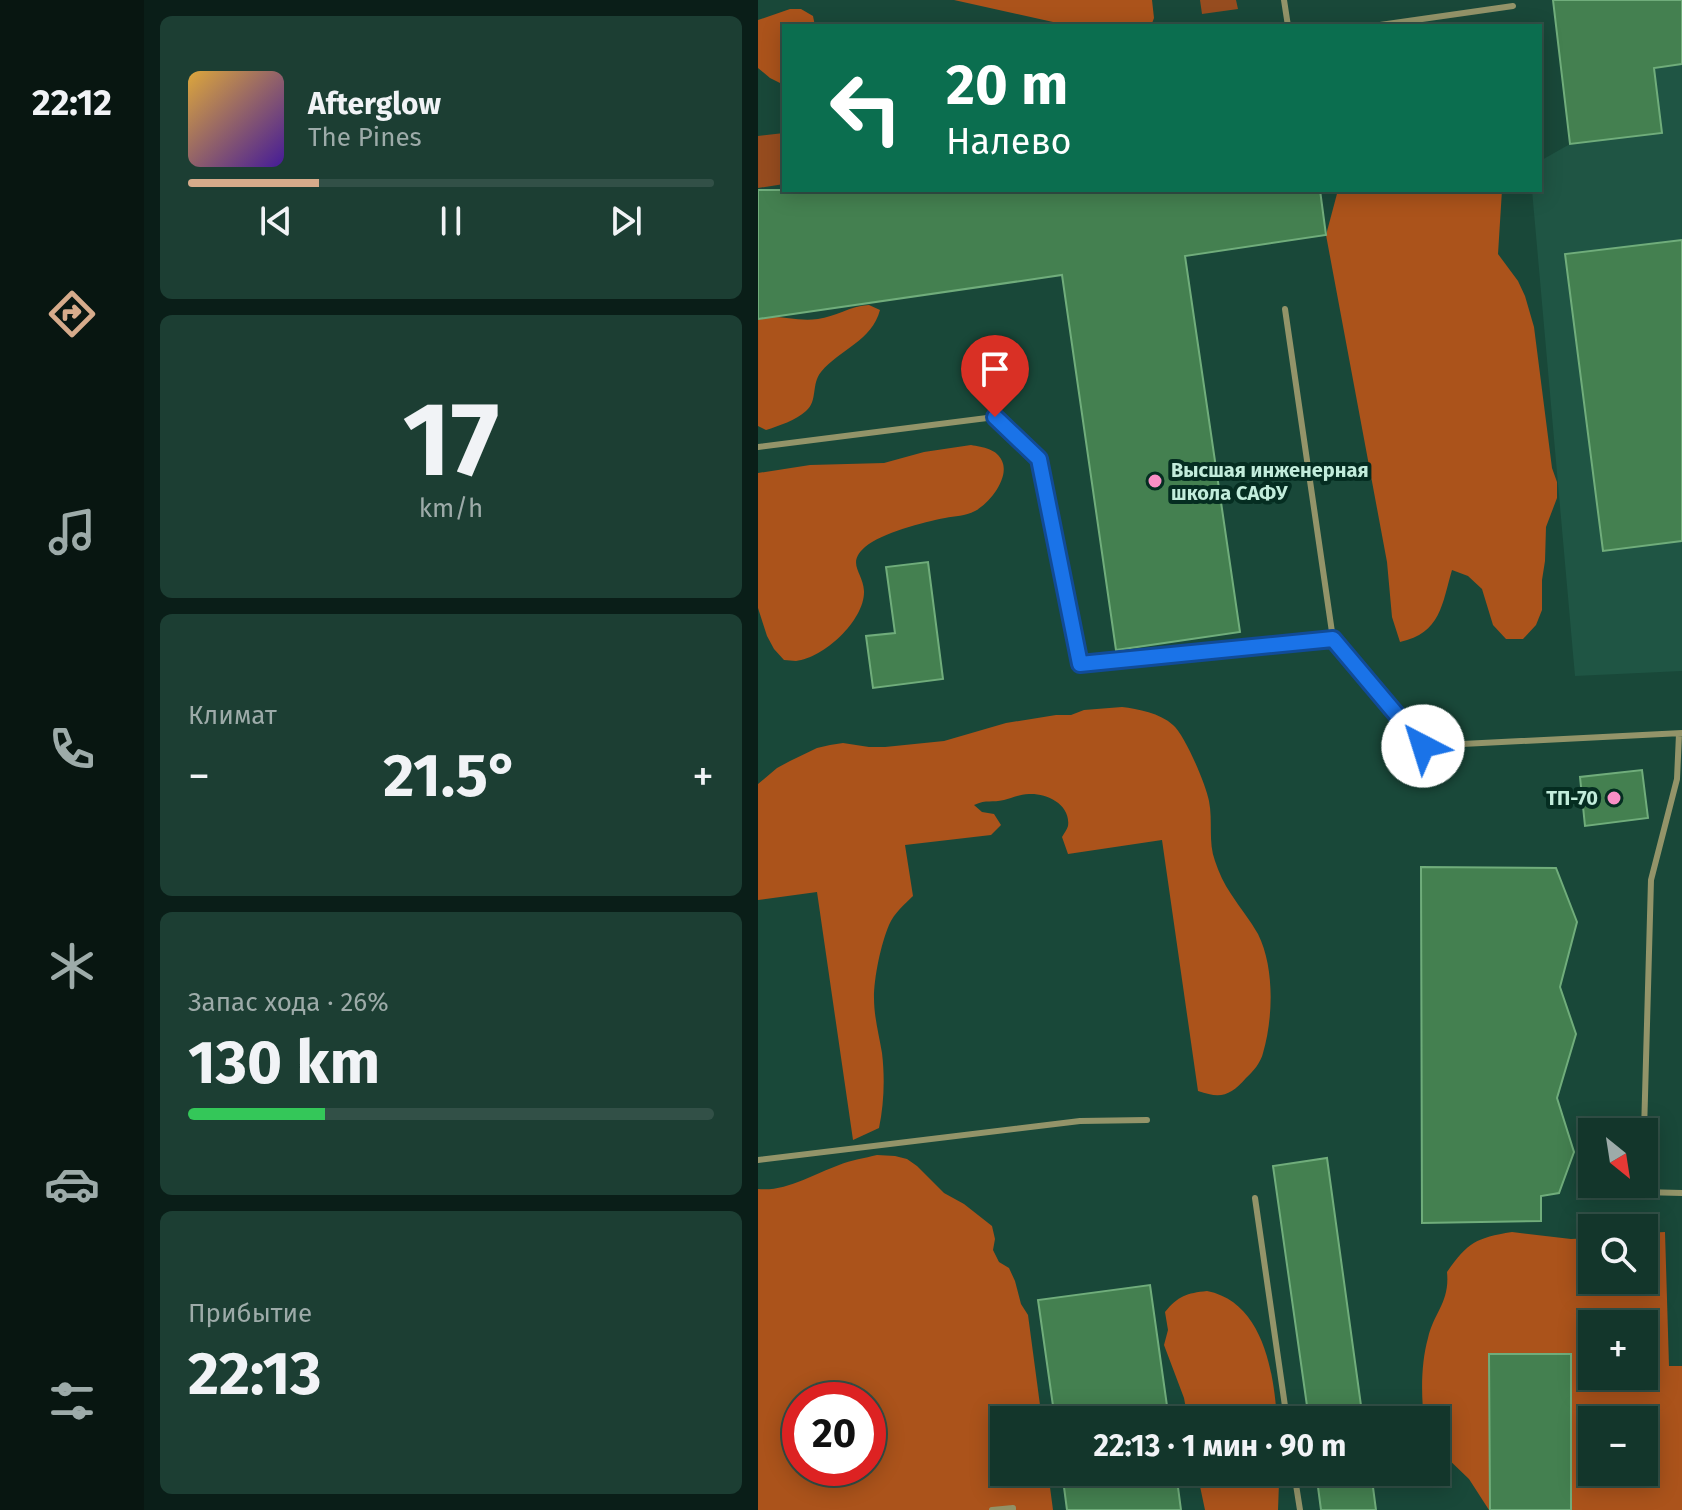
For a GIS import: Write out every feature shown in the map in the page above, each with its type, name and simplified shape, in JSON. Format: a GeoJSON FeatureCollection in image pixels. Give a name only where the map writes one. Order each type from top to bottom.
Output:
{"type":"FeatureCollection","features":[{"type":"Feature","properties":{"kind":"lane"},"geometry":{"type":"LineString","coordinates":[[1284,0],[1288,24]]}},
{"type":"Feature","properties":{"kind":"lane"},"geometry":{"type":"LineString","coordinates":[[1387,24],[1513,6]]}},
{"type":"Feature","properties":{"kind":"lane"},"geometry":{"type":"LineString","coordinates":[[1285,309],[1333,639],[1423,746],[1680,734],[1677,779],[1651,880],[1644,1118]]}},
{"type":"Feature","properties":{"kind":"lane"},"geometry":{"type":"LineString","coordinates":[[758,447],[995,417],[1039,459],[1080,664],[1333,639]]}},
{"type":"Feature","properties":{"kind":"lane"},"geometry":{"type":"LineString","coordinates":[[758,1160],[1080,1121],[1147,1120]]}},
{"type":"Feature","properties":{"kind":"lane"},"geometry":{"type":"LineString","coordinates":[[1658,1192],[1682,1193]]}},
{"type":"Feature","properties":{"kind":"lane"},"geometry":{"type":"LineString","coordinates":[[1255,1198],[1285,1406]]}},
{"type":"Feature","properties":{"kind":"lane"},"geometry":{"type":"LineString","coordinates":[[1296,1486],[1300,1510]]}},
{"type":"Feature","properties":{"kind":"lane"},"geometry":{"type":"LineString","coordinates":[[992,1510],[1013,1510]]}},
{"type":"Feature","properties":{"kind":"shaded area"},"geometry":{"type":"Polygon","coordinates":[[[954,0],[1152,0],[1152,24],[1062,24],[954,0]]]}},
{"type":"Feature","properties":{"kind":"shaded area"},"geometry":{"type":"Polygon","coordinates":[[[1200,0],[1236,0],[1238,9],[1202,14],[1200,0]]]}},
{"type":"Feature","properties":{"kind":"shaded area"},"geometry":{"type":"Polygon","coordinates":[[[1553,0],[1682,0],[1682,671],[1575,676],[1532,192],[1542,192],[1542,160],[1570,144],[1553,0]]]}},
{"type":"Feature","properties":{"kind":"shaded area"},"geometry":{"type":"Polygon","coordinates":[[[790,9],[801,9],[813,16],[815,24],[782,24],[782,84],[758,68],[758,20],[790,9]]]}},
{"type":"Feature","properties":{"kind":"shaded area"},"geometry":{"type":"Polygon","coordinates":[[[782,133],[782,184],[758,188],[758,136],[782,133]]]}},
{"type":"Feature","properties":{"kind":"shaded area"},"geometry":{"type":"Polygon","coordinates":[[[1337,192],[1502,192],[1498,254],[1518,281],[1534,327],[1552,468],[1557,482],[1557,498],[1546,527],[1542,610],[1536,625],[1523,639],[1506,639],[1493,625],[1482,589],[1468,576],[1452,570],[1442,605],[1432,624],[1414,638],[1400,642],[1392,617],[1387,562],[1326,235],[1337,192]]]}},
{"type":"Feature","properties":{"kind":"shaded area"},"geometry":{"type":"Polygon","coordinates":[[[869,305],[880,310],[876,321],[863,337],[821,372],[810,407],[792,420],[766,430],[758,426],[758,318],[818,319],[869,305]]]}},
{"type":"Feature","properties":{"kind":"shaded area"},"geometry":{"type":"Polygon","coordinates":[[[971,445],[993,451],[1002,461],[1003,475],[992,497],[971,513],[903,529],[865,547],[856,563],[864,591],[858,614],[841,636],[819,653],[796,661],[784,660],[767,636],[758,608],[758,473],[810,465],[884,463],[924,452],[971,445]]]}},
{"type":"Feature","properties":{"kind":"shaded area"},"geometry":{"type":"Polygon","coordinates":[[[1122,707],[1142,710],[1173,725],[1189,749],[1204,784],[1211,816],[1213,854],[1226,886],[1258,934],[1267,962],[1270,1009],[1259,1063],[1230,1092],[1213,1095],[1198,1091],[1162,840],[1068,854],[1062,837],[1068,826],[1068,818],[1056,801],[1043,795],[1029,794],[982,802],[974,805],[982,812],[994,814],[1001,825],[991,835],[905,845],[913,896],[889,925],[878,961],[874,990],[884,1072],[881,1119],[879,1128],[853,1140],[817,892],[758,900],[758,784],[777,768],[817,748],[830,745],[843,743],[885,747],[944,741],[1006,723],[1122,707]]]}},
{"type":"Feature","properties":{"kind":"shaded area"},"geometry":{"type":"Polygon","coordinates":[[[877,1155],[907,1159],[944,1193],[992,1226],[995,1239],[993,1250],[999,1262],[1009,1268],[1028,1315],[1040,1406],[990,1406],[990,1486],[1050,1486],[1053,1510],[758,1510],[758,1189],[789,1185],[844,1163],[877,1155]]]}},
{"type":"Feature","properties":{"kind":"shaded area"},"geometry":{"type":"Polygon","coordinates":[[[1512,1232],[1578,1239],[1578,1294],[1658,1294],[1658,1232],[1665,1232],[1669,1366],[1682,1366],[1682,1510],[1489,1510],[1469,1479],[1450,1461],[1450,1406],[1423,1406],[1423,1368],[1431,1329],[1446,1291],[1447,1272],[1467,1248],[1481,1239],[1512,1232]]]}},
{"type":"Feature","properties":{"kind":"shaded area"},"geometry":{"type":"Polygon","coordinates":[[[1207,1291],[1226,1298],[1241,1309],[1253,1324],[1268,1361],[1276,1406],[1185,1406],[1164,1345],[1168,1330],[1165,1312],[1183,1296],[1207,1291]]]}},
{"type":"Feature","properties":{"kind":"shaded area"},"geometry":{"type":"Polygon","coordinates":[[[1200,1486],[1279,1486],[1278,1510],[1205,1510],[1200,1486]]]}},
{"type":"Feature","properties":{"kind":"building"},"geometry":{"type":"Polygon","coordinates":[[[1553,0],[1682,0],[1682,64],[1654,68],[1662,133],[1570,144],[1553,0]]]}},
{"type":"Feature","properties":{"kind":"building","name":"Высшая инженерная школа САФУ"},"geometry":{"type":"Polygon","coordinates":[[[758,190],[1320,192],[1326,235],[1185,256],[1240,632],[1116,650],[1062,275],[758,319],[758,190]]]}},
{"type":"Feature","properties":{"kind":"building"},"geometry":{"type":"Polygon","coordinates":[[[1682,240],[1682,541],[1603,551],[1565,254],[1682,240]]]}},
{"type":"Feature","properties":{"kind":"building"},"geometry":{"type":"Polygon","coordinates":[[[928,562],[943,679],[873,688],[866,636],[895,633],[886,567],[928,562]]]}},
{"type":"Feature","properties":{"kind":"building","name":"ТП-70"},"geometry":{"type":"Polygon","coordinates":[[[1642,770],[1648,818],[1585,826],[1580,777],[1642,770]]]}},
{"type":"Feature","properties":{"kind":"building"},"geometry":{"type":"Polygon","coordinates":[[[1421,867],[1556,868],[1577,922],[1560,987],[1576,1034],[1557,1098],[1574,1152],[1559,1193],[1541,1196],[1541,1221],[1422,1223],[1421,867]]]}},
{"type":"Feature","properties":{"kind":"building"},"geometry":{"type":"Polygon","coordinates":[[[1327,1158],[1361,1406],[1307,1406],[1273,1166],[1327,1158]]]}},
{"type":"Feature","properties":{"kind":"building"},"geometry":{"type":"Polygon","coordinates":[[[1150,1285],[1167,1406],[1053,1406],[1038,1300],[1150,1285]]]}},
{"type":"Feature","properties":{"kind":"building"},"geometry":{"type":"Polygon","coordinates":[[[1489,1354],[1571,1354],[1571,1510],[1490,1510],[1489,1354]]]}},
{"type":"Feature","properties":{"kind":"building"},"geometry":{"type":"Polygon","coordinates":[[[1064,1486],[1178,1486],[1181,1510],[1067,1510],[1064,1486]]]}},
{"type":"Feature","properties":{"kind":"building"},"geometry":{"type":"Polygon","coordinates":[[[1318,1486],[1373,1486],[1376,1510],[1321,1510],[1318,1486]]]}},
{"type":"Feature","properties":{"kind":"place","name":"Высшая инженерная школа САФУ"},"geometry":{"type":"Point","coordinates":[1155,481]}},
{"type":"Feature","properties":{"kind":"place","name":"ТП-70"},"geometry":{"type":"Point","coordinates":[1614,798]}},
{"type":"Feature","properties":{"kind":"route"},"geometry":{"type":"LineString","coordinates":[[995,417],[1039,459],[1080,664],[1333,639],[1423,746]]}}]}
